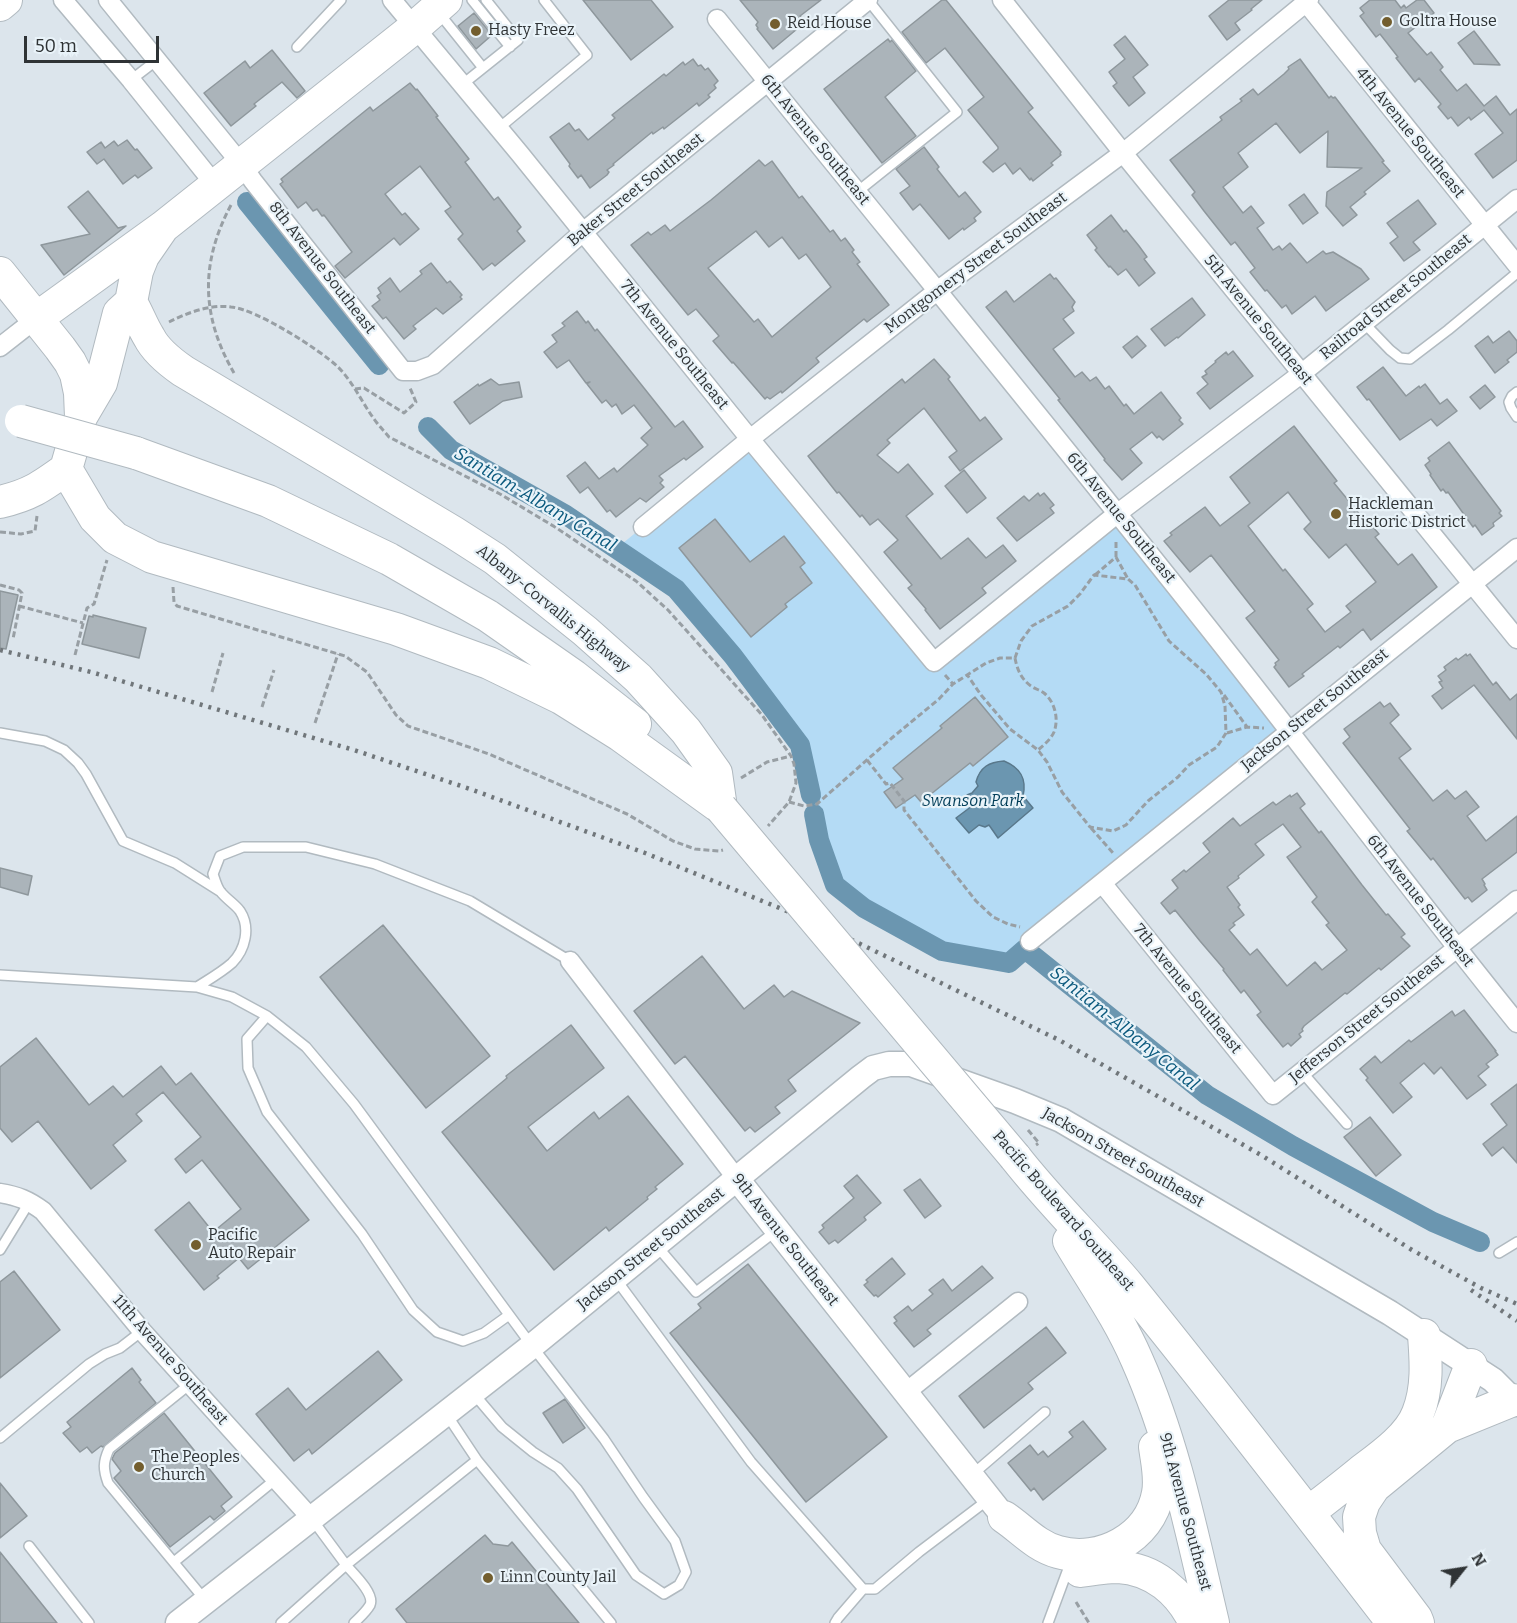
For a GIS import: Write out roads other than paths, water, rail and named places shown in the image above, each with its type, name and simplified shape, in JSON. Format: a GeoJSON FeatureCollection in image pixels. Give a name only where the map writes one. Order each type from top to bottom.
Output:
{"type":"FeatureCollection","features":[{"type":"Feature","properties":{"kind":"highway"},"geometry":{"type":"LineString","coordinates":[[0,5],[6,0]]}},
{"type":"Feature","properties":{"kind":"highway"},"geometry":{"type":"LineString","coordinates":[[37,318],[216,186],[247,173],[432,12]]}},
{"type":"Feature","properties":{"kind":"highway"},"geometry":{"type":"LineString","coordinates":[[0,502],[35,490],[66,469],[81,417],[101,383],[119,313],[131,302],[137,271],[143,256],[163,227]]}},
{"type":"Feature","properties":{"kind":"highway"},"geometry":{"type":"LineString","coordinates":[[0,273],[70,362],[76,374],[80,393],[81,417]]}},
{"type":"Feature","properties":{"kind":"highway","name":"Albany-Corvallis Highway"},"geometry":{"type":"LineString","coordinates":[[131,302],[151,341],[170,362],[495,559],[585,631],[638,678],[686,731],[716,773],[721,808]]}},
{"type":"Feature","properties":{"kind":"highway"},"geometry":{"type":"LineString","coordinates":[[10,419],[136,453],[268,501],[389,559],[488,616],[573,675],[652,738],[721,808]]}},
{"type":"Feature","properties":{"kind":"highway"},"geometry":{"type":"LineString","coordinates":[[66,469],[95,518],[115,538],[152,557],[396,629],[489,663],[561,698],[620,735],[721,808]]}},
{"type":"Feature","properties":{"kind":"highway","name":"Pacific Boulevard Southeast"},"geometry":{"type":"LineString","coordinates":[[721,808],[1024,1169],[1127,1284],[1393,1623]]}},
{"type":"Feature","properties":{"kind":"highway","name":"9th Avenue Southeast"},"geometry":{"type":"LineString","coordinates":[[1024,1169],[1113,1314],[1136,1358],[1155,1404],[1184,1499],[1213,1623]]}},
{"type":"Feature","properties":{"kind":"highway"},"geometry":{"type":"LineString","coordinates":[[1308,1513],[1385,1453],[1402,1437],[1417,1415],[1425,1383],[1424,1335]]}},
{"type":"Feature","properties":{"kind":"highway"},"geometry":{"type":"LineString","coordinates":[[1447,1427],[1471,1365]]}},
{"type":"Feature","properties":{"kind":"highway"},"geometry":{"type":"LineString","coordinates":[[1418,1623],[1365,1550],[1360,1533],[1359,1517],[1364,1503],[1374,1487],[1447,1427],[1515,1402]]}},
{"type":"Feature","properties":{"kind":"highway"},"geometry":{"type":"LineString","coordinates":[[997,1508],[1036,1543],[1058,1552],[1081,1556],[1100,1553],[1136,1534],[1150,1516],[1158,1494],[1158,1467],[1153,1438],[1155,1404]]}},
{"type":"Feature","properties":{"kind":"highway"},"geometry":{"type":"LineString","coordinates":[[997,1508],[1013,1542],[1035,1560],[1076,1571],[1118,1567],[1138,1570],[1156,1577],[1188,1608],[1195,1623]]}},
{"type":"Feature","properties":{"kind":"street"},"geometry":{"type":"LineString","coordinates":[[63,0],[216,186]]}},
{"type":"Feature","properties":{"kind":"street","name":"8th Avenue Southeast"},"geometry":{"type":"LineString","coordinates":[[108,0],[403,371]]}},
{"type":"Feature","properties":{"kind":"street","name":"7th Avenue Southeast"},"geometry":{"type":"LineString","coordinates":[[392,0],[432,12],[462,84],[934,662]]}},
{"type":"Feature","properties":{"kind":"street","name":"Baker Street Southeast"},"geometry":{"type":"LineString","coordinates":[[403,371],[417,372],[434,365],[583,232],[868,0]]}},
{"type":"Feature","properties":{"kind":"street","name":"5th Avenue Southeast"},"geometry":{"type":"LineString","coordinates":[[1002,0],[1301,374],[1517,639]]}},
{"type":"Feature","properties":{"kind":"street","name":"Montgomery Street Southeast"},"geometry":{"type":"LineString","coordinates":[[643,527],[937,291],[1123,153],[1306,1]]}},
{"type":"Feature","properties":{"kind":"street","name":"4th Avenue Southeast"},"geometry":{"type":"LineString","coordinates":[[1306,1],[1517,265]]}},
{"type":"Feature","properties":{"kind":"street","name":"6th Avenue Southeast"},"geometry":{"type":"LineString","coordinates":[[717,19],[1118,513],[1290,730],[1456,948],[1517,1023]]}},
{"type":"Feature","properties":{"kind":"street","name":"Railroad Street Southeast"},"geometry":{"type":"LineString","coordinates":[[934,662],[1118,513],[1301,374],[1517,199]]}},
{"type":"Feature","properties":{"kind":"street"},"geometry":{"type":"LineString","coordinates":[[0,347],[37,318]]}},
{"type":"Feature","properties":{"kind":"street","name":"Jackson Street Southeast"},"geometry":{"type":"LineString","coordinates":[[1030,941],[1517,548]]}},
{"type":"Feature","properties":{"kind":"street","name":"7th Avenue Southeast"},"geometry":{"type":"LineString","coordinates":[[1102,883],[1273,1095]]}},
{"type":"Feature","properties":{"kind":"street","name":"Jefferson Street Southeast"},"geometry":{"type":"LineString","coordinates":[[1273,1095],[1517,900]]}},
{"type":"Feature","properties":{"kind":"street","name":"9th Avenue Southeast"},"geometry":{"type":"LineString","coordinates":[[570,961],[737,1179],[997,1508]]}},
{"type":"Feature","properties":{"kind":"street","name":"Jackson Street Southeast"},"geometry":{"type":"LineString","coordinates":[[178,1623],[532,1346],[873,1068],[889,1064],[911,1064],[1016,1101],[1061,1120],[1390,1313],[1471,1365]]}},
{"type":"Feature","properties":{"kind":"street"},"geometry":{"type":"LineString","coordinates":[[0,1193],[30,1201]]}},
{"type":"Feature","properties":{"kind":"street","name":"11th Avenue Southeast"},"geometry":{"type":"LineString","coordinates":[[30,1201],[43,1211],[142,1331],[311,1518]]}},
{"type":"Feature","properties":{"kind":"street"},"geometry":{"type":"LineString","coordinates":[[905,1393],[1018,1302]]}},
{"type":"Feature","properties":{"kind":"street"},"geometry":{"type":"LineString","coordinates":[[1471,1365],[1493,1380],[1515,1402]]}},
{"type":"Feature","properties":{"kind":"lane"},"geometry":{"type":"LineString","coordinates":[[297,47],[341,0]]}},
{"type":"Feature","properties":{"kind":"lane"},"geometry":{"type":"LineString","coordinates":[[472,0],[510,47]]}},
{"type":"Feature","properties":{"kind":"lane"},"geometry":{"type":"LineString","coordinates":[[462,84],[518,40],[486,0]]}},
{"type":"Feature","properties":{"kind":"lane"},"geometry":{"type":"LineString","coordinates":[[500,128],[587,55],[544,0]]}},
{"type":"Feature","properties":{"kind":"lane"},"geometry":{"type":"LineString","coordinates":[[857,192],[957,112],[868,0]]}},
{"type":"Feature","properties":{"kind":"lane"},"geometry":{"type":"LineString","coordinates":[[432,12],[483,68]]}},
{"type":"Feature","properties":{"kind":"lane"},"geometry":{"type":"LineString","coordinates":[[131,80],[157,60]]}},
{"type":"Feature","properties":{"kind":"lane"},"geometry":{"type":"LineString","coordinates":[[1364,323],[1400,358],[1410,359],[1517,273]]}},
{"type":"Feature","properties":{"kind":"lane"},"geometry":{"type":"LineString","coordinates":[[1517,392],[1509,402],[1517,417]]}},
{"type":"Feature","properties":{"kind":"lane"},"geometry":{"type":"LineString","coordinates":[[0,733],[45,741],[64,750],[86,774],[123,842],[175,864],[221,892],[238,908],[244,918],[246,930],[240,953],[231,964],[197,987]]}},
{"type":"Feature","properties":{"kind":"lane"},"geometry":{"type":"LineString","coordinates":[[221,892],[213,874],[220,856],[243,847],[306,847],[375,864],[470,901],[570,961]]}},
{"type":"Feature","properties":{"kind":"lane"},"geometry":{"type":"LineString","coordinates":[[0,975],[197,987],[232,997],[267,1016],[306,1047],[354,1104],[532,1346],[604,1438],[675,1541],[686,1572],[679,1585],[664,1594],[636,1575],[577,1489],[558,1468],[533,1452],[502,1427],[472,1392]]}},
{"type":"Feature","properties":{"kind":"lane"},"geometry":{"type":"LineString","coordinates":[[267,1016],[247,1039],[248,1068],[267,1112],[362,1234],[413,1310],[437,1332],[463,1341],[484,1333],[509,1315]]}},
{"type":"Feature","properties":{"kind":"lane"},"geometry":{"type":"LineString","coordinates":[[1302,1072],[1347,1125]]}},
{"type":"Feature","properties":{"kind":"lane"},"geometry":{"type":"LineString","coordinates":[[0,1250],[30,1201]]}},
{"type":"Feature","properties":{"kind":"lane"},"geometry":{"type":"LineString","coordinates":[[656,1245],[696,1292],[777,1230]]}},
{"type":"Feature","properties":{"kind":"lane"},"geometry":{"type":"LineString","coordinates":[[1499,1253],[1517,1242]]}},
{"type":"Feature","properties":{"kind":"lane"},"geometry":{"type":"LineString","coordinates":[[615,1278],[751,1462],[863,1589]]}},
{"type":"Feature","properties":{"kind":"lane"},"geometry":{"type":"LineString","coordinates":[[0,1438],[89,1364],[120,1348],[142,1331]]}},
{"type":"Feature","properties":{"kind":"lane"},"geometry":{"type":"LineString","coordinates":[[190,1384],[109,1449],[104,1459],[104,1470],[108,1483],[206,1601]]}},
{"type":"Feature","properties":{"kind":"lane"},"geometry":{"type":"LineString","coordinates":[[971,1476],[1045,1412]]}},
{"type":"Feature","properties":{"kind":"lane"},"geometry":{"type":"LineString","coordinates":[[446,1413],[477,1460],[610,1623]]}},
{"type":"Feature","properties":{"kind":"lane"},"geometry":{"type":"LineString","coordinates":[[281,1623],[346,1565],[477,1460]]}},
{"type":"Feature","properties":{"kind":"lane"},"geometry":{"type":"LineString","coordinates":[[174,1562],[276,1479]]}},
{"type":"Feature","properties":{"kind":"lane"},"geometry":{"type":"LineString","coordinates":[[835,1623],[863,1589],[875,1589],[919,1552],[997,1508]]}},
{"type":"Feature","properties":{"kind":"lane"},"geometry":{"type":"LineString","coordinates":[[311,1518],[371,1598],[371,1603],[354,1623]]}},
{"type":"Feature","properties":{"kind":"lane"},"geometry":{"type":"LineString","coordinates":[[29,1546],[89,1623]]}},
{"type":"Feature","properties":{"kind":"lane"},"geometry":{"type":"LineString","coordinates":[[1048,1623],[1068,1569]]}},
{"type":"Feature","properties":{"kind":"waterway","name":"Santiam-Albany Canal"},"geometry":{"type":"LineString","coordinates":[[247,202],[379,365]]}},
{"type":"Feature","properties":{"kind":"waterway","name":"Santiam-Albany Canal"},"geometry":{"type":"LineString","coordinates":[[428,427],[451,450],[566,515],[676,589],[733,656],[800,745],[811,795]]}},
{"type":"Feature","properties":{"kind":"waterway","name":"Santiam-Albany Canal"},"geometry":{"type":"LineString","coordinates":[[814,814],[819,840],[835,885],[864,908],[942,951],[1009,963],[1025,949],[1207,1095],[1293,1146],[1433,1222],[1480,1242]]}},
{"type":"Feature","properties":{"kind":"railway"},"geometry":{"type":"LineString","coordinates":[[0,650],[91,672],[354,750],[470,789],[645,853],[821,925],[1059,1040],[1261,1155],[1412,1250],[1481,1288],[1517,1304]]}},
{"type":"Feature","properties":{"kind":"railway"},"geometry":{"type":"LineString","coordinates":[[1471,1290],[1517,1321]]}},
{"type":"Feature","properties":{"kind":"place","name":"Goltra House"},"geometry":{"type":"Point","coordinates":[1387,22]}},
{"type":"Feature","properties":{"kind":"place","name":"Reid House"},"geometry":{"type":"Point","coordinates":[775,24]}},
{"type":"Feature","properties":{"kind":"place","name":"Hasty Freez"},"geometry":{"type":"Point","coordinates":[476,31]}},
{"type":"Feature","properties":{"kind":"place","name":"Hackleman Historic District"},"geometry":{"type":"Point","coordinates":[1336,514]}},
{"type":"Feature","properties":{"kind":"place","name":"Pacific Auto Repair"},"geometry":{"type":"Point","coordinates":[196,1245]}},
{"type":"Feature","properties":{"kind":"place","name":"The Peoples Church"},"geometry":{"type":"Point","coordinates":[139,1467]}},
{"type":"Feature","properties":{"kind":"place","name":"Linn County Jail"},"geometry":{"type":"Point","coordinates":[488,1578]}},
{"type":"Feature","properties":{"kind":"park label","name":"Swanson Park"},"geometry":{"type":"Point","coordinates":[973,802]}}]}
